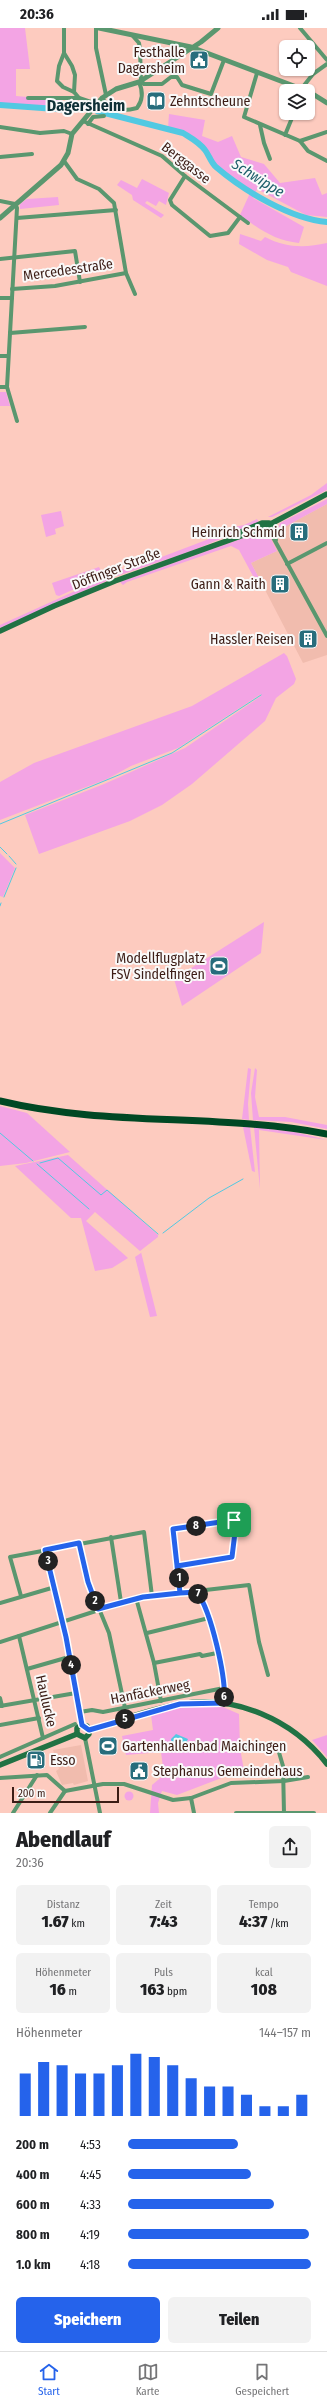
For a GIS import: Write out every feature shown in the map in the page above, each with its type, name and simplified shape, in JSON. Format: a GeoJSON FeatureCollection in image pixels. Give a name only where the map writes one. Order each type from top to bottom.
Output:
{"type":"FeatureCollection","features":[{"type":"Feature","properties":{"kind":"highway"},"geometry":{"type":"LineString","coordinates":[[0,1101],[76,1114],[261,1124],[327,1134]]}},
{"type":"Feature","properties":{"kind":"main road","name":"Döffinger Straße"},"geometry":{"type":"LineString","coordinates":[[0,631],[42,611],[116,581],[254,531],[327,494]]}},
{"type":"Feature","properties":{"kind":"main road"},"geometry":{"type":"LineString","coordinates":[[89,1730],[180,1704],[224,1703],[256,1712],[282,1724],[306,1742],[327,1764]]}},
{"type":"Feature","properties":{"kind":"main road"},"geometry":{"type":"LineString","coordinates":[[77,1734],[78,1728],[82,1725],[89,1730]]}},
{"type":"Feature","properties":{"kind":"main road"},"geometry":{"type":"LineString","coordinates":[[0,1765],[77,1734],[85,1738],[88,1736],[89,1730]]}},
{"type":"Feature","properties":{"kind":"street"},"geometry":{"type":"LineString","coordinates":[[64,28],[64,53],[59,66],[58,81],[63,87],[74,92],[79,98]]}},
{"type":"Feature","properties":{"kind":"street"},"geometry":{"type":"LineString","coordinates":[[96,28],[96,48],[105,103],[122,111],[136,108],[142,100],[139,43],[130,33]]}},
{"type":"Feature","properties":{"kind":"street"},"geometry":{"type":"LineString","coordinates":[[99,28],[178,43],[288,84]]}},
{"type":"Feature","properties":{"kind":"street"},"geometry":{"type":"LineString","coordinates":[[86,123],[97,104],[104,97],[116,89],[140,81],[204,40],[218,28]]}},
{"type":"Feature","properties":{"kind":"street"},"geometry":{"type":"LineString","coordinates":[[300,28],[327,60]]}},
{"type":"Feature","properties":{"kind":"street"},"geometry":{"type":"LineString","coordinates":[[139,43],[150,37]]}},
{"type":"Feature","properties":{"kind":"street"},"geometry":{"type":"LineString","coordinates":[[204,40],[207,53]]}},
{"type":"Feature","properties":{"kind":"street"},"geometry":{"type":"LineString","coordinates":[[178,43],[179,55]]}},
{"type":"Feature","properties":{"kind":"street"},"geometry":{"type":"LineString","coordinates":[[64,53],[75,75],[74,92]]}},
{"type":"Feature","properties":{"kind":"street"},"geometry":{"type":"LineString","coordinates":[[140,81],[144,84],[162,84],[170,77],[177,77],[182,85],[211,94],[224,60]]}},
{"type":"Feature","properties":{"kind":"street"},"geometry":{"type":"LineString","coordinates":[[308,84],[313,74],[327,64]]}},
{"type":"Feature","properties":{"kind":"street"},"geometry":{"type":"LineString","coordinates":[[257,73],[243,115],[260,125],[300,141],[308,151],[327,161]]}},
{"type":"Feature","properties":{"kind":"street"},"geometry":{"type":"LineString","coordinates":[[315,96],[327,103]]}},
{"type":"Feature","properties":{"kind":"street"},"geometry":{"type":"LineString","coordinates":[[28,98],[79,98],[97,104]]}},
{"type":"Feature","properties":{"kind":"street"},"geometry":{"type":"LineString","coordinates":[[0,218],[64,161],[72,134],[93,117],[104,116]]}},
{"type":"Feature","properties":{"kind":"street"},"geometry":{"type":"LineString","coordinates":[[285,135],[291,120]]}},
{"type":"Feature","properties":{"kind":"street","name":"Berggasse"},"geometry":{"type":"LineString","coordinates":[[86,123],[146,147],[162,156],[185,176],[248,223]]}},
{"type":"Feature","properties":{"kind":"street"},"geometry":{"type":"LineString","coordinates":[[260,125],[270,160]]}},
{"type":"Feature","properties":{"kind":"street"},"geometry":{"type":"LineString","coordinates":[[0,128],[40,133],[64,131],[72,134]]}},
{"type":"Feature","properties":{"kind":"street"},"geometry":{"type":"LineString","coordinates":[[300,141],[327,132]]}},
{"type":"Feature","properties":{"kind":"street"},"geometry":{"type":"LineString","coordinates":[[0,157],[32,154]]}},
{"type":"Feature","properties":{"kind":"street"},"geometry":{"type":"LineString","coordinates":[[64,161],[77,179],[99,189],[108,195],[114,203],[126,273],[135,294]]}},
{"type":"Feature","properties":{"kind":"street"},"geometry":{"type":"LineString","coordinates":[[185,176],[172,194],[170,200],[172,205],[190,217],[197,226],[210,236],[228,233],[240,217]]}},
{"type":"Feature","properties":{"kind":"street"},"geometry":{"type":"LineString","coordinates":[[0,202],[15,204]]}},
{"type":"Feature","properties":{"kind":"street"},"geometry":{"type":"LineString","coordinates":[[15,204],[17,218],[7,387],[18,421]]}},
{"type":"Feature","properties":{"kind":"street"},"geometry":{"type":"LineString","coordinates":[[17,218],[116,210]]}},
{"type":"Feature","properties":{"kind":"street"},"geometry":{"type":"LineString","coordinates":[[0,259],[75,251],[80,282]]}},
{"type":"Feature","properties":{"kind":"street","name":"Mercedesstraße"},"geometry":{"type":"LineString","coordinates":[[12,289],[80,282],[126,273]]}},
{"type":"Feature","properties":{"kind":"street","name":"Mercedesstraße"},"geometry":{"type":"LineString","coordinates":[[0,298],[12,298]]}},
{"type":"Feature","properties":{"kind":"street"},"geometry":{"type":"LineString","coordinates":[[10,333],[85,327]]}},
{"type":"Feature","properties":{"kind":"street"},"geometry":{"type":"LineString","coordinates":[[0,356],[8,356]]}},
{"type":"Feature","properties":{"kind":"street"},"geometry":{"type":"LineString","coordinates":[[0,388],[7,387]]}},
{"type":"Feature","properties":{"kind":"street"},"geometry":{"type":"LineString","coordinates":[[269,523],[269,530],[327,636]]}},
{"type":"Feature","properties":{"kind":"street"},"geometry":{"type":"LineString","coordinates":[[287,564],[327,543]]}},
{"type":"Feature","properties":{"kind":"street"},"geometry":{"type":"LineString","coordinates":[[177,1566],[232,1557],[235,1520],[173,1529],[177,1566],[180,1593]]}},
{"type":"Feature","properties":{"kind":"street"},"geometry":{"type":"LineString","coordinates":[[21,1596],[10,1557],[144,1532],[152,1596]]}},
{"type":"Feature","properties":{"kind":"street"},"geometry":{"type":"LineString","coordinates":[[111,1537],[121,1602]]}},
{"type":"Feature","properties":{"kind":"street"},"geometry":{"type":"LineString","coordinates":[[79,1543],[88,1582],[109,1633],[125,1708]]}},
{"type":"Feature","properties":{"kind":"street"},"geometry":{"type":"LineString","coordinates":[[45,1550],[62,1620],[82,1725]]}},
{"type":"Feature","properties":{"kind":"street"},"geometry":{"type":"LineString","coordinates":[[0,1642],[62,1620],[136,1598],[249,1585],[259,1642],[268,1676]]}},
{"type":"Feature","properties":{"kind":"street"},"geometry":{"type":"LineString","coordinates":[[0,1603],[55,1587]]}},
{"type":"Feature","properties":{"kind":"street"},"geometry":{"type":"LineString","coordinates":[[197,1592],[209,1618],[224,1688],[224,1703]]}},
{"type":"Feature","properties":{"kind":"street"},"geometry":{"type":"LineString","coordinates":[[136,1598],[147,1633],[161,1701]]}},
{"type":"Feature","properties":{"kind":"street"},"geometry":{"type":"LineString","coordinates":[[147,1633],[209,1618]]}},
{"type":"Feature","properties":{"kind":"street","name":"Haulucke"},"geometry":{"type":"LineString","coordinates":[[20,1636],[43,1738]]}},
{"type":"Feature","properties":{"kind":"street"},"geometry":{"type":"LineString","coordinates":[[154,1663],[200,1654],[202,1656],[217,1653]]}},
{"type":"Feature","properties":{"kind":"street","name":"Haulucke"},"geometry":{"type":"LineString","coordinates":[[27,1669],[69,1657]]}},
{"type":"Feature","properties":{"kind":"street","name":"Hanfäckerweg"},"geometry":{"type":"LineString","coordinates":[[80,1712],[92,1710],[103,1712],[224,1688]]}},
{"type":"Feature","properties":{"kind":"street"},"geometry":{"type":"LineString","coordinates":[[0,1698],[1,1706],[76,1693]]}},
{"type":"Feature","properties":{"kind":"street"},"geometry":{"type":"LineString","coordinates":[[0,1725],[39,1718]]}},
{"type":"Feature","properties":{"kind":"street"},"geometry":{"type":"LineString","coordinates":[[0,1757],[75,1724]]}},
{"type":"Feature","properties":{"kind":"street"},"geometry":{"type":"LineString","coordinates":[[85,1738],[100,1813]]}},
{"type":"Feature","properties":{"kind":"street"},"geometry":{"type":"LineString","coordinates":[[243,1747],[278,1749],[283,1766],[284,1812]]}},
{"type":"Feature","properties":{"kind":"street"},"geometry":{"type":"LineString","coordinates":[[0,1778],[47,1775],[65,1792]]}},
{"type":"Feature","properties":{"kind":"street"},"geometry":{"type":"LineString","coordinates":[[13,1813],[37,1776]]}},
{"type":"Feature","properties":{"kind":"street"},"geometry":{"type":"LineString","coordinates":[[50,1813],[65,1792],[94,1786],[124,1784],[173,1800],[191,1798],[231,1783],[284,1781],[308,1777]]}},
{"type":"Feature","properties":{"kind":"street"},"geometry":{"type":"LineString","coordinates":[[191,1798],[194,1813]]}},
{"type":"Feature","properties":{"kind":"street"},"geometry":{"type":"LineString","coordinates":[[236,1813],[314,1813]]}},
{"type":"Feature","properties":{"kind":"shaded area"},"geometry":{"type":"Polygon","coordinates":[[[0,28],[25,28],[30,69],[16,69],[16,96],[62,100],[61,112],[0,106],[0,28]]]}},
{"type":"Feature","properties":{"kind":"shaded area"},"geometry":{"type":"Polygon","coordinates":[[[169,114],[205,120],[202,136],[218,142],[232,136],[241,157],[264,164],[280,183],[315,178],[322,195],[327,193],[327,217],[306,215],[257,189],[253,198],[304,227],[299,243],[282,240],[268,234],[240,215],[250,193],[215,169],[204,149],[187,132],[168,128],[169,114]]]}},
{"type":"Feature","properties":{"kind":"shaded area"},"geometry":{"type":"Polygon","coordinates":[[[142,179],[169,193],[166,205],[159,201],[156,206],[147,201],[145,203],[164,215],[161,218],[133,200],[132,195],[117,185],[121,180],[137,188],[142,179]]]}},
{"type":"Feature","properties":{"kind":"shaded area"},"geometry":{"type":"Polygon","coordinates":[[[58,197],[59,205],[20,209],[20,204],[27,199],[58,197]]]}},
{"type":"Feature","properties":{"kind":"shaded area"},"geometry":{"type":"Polygon","coordinates":[[[240,234],[261,241],[265,237],[273,241],[296,246],[311,246],[327,243],[327,286],[291,272],[288,267],[267,260],[239,244],[240,234]]]}},
{"type":"Feature","properties":{"kind":"shaded area"},"geometry":{"type":"Polygon","coordinates":[[[0,392],[6,392],[10,406],[0,406],[0,392]]]}},
{"type":"Feature","properties":{"kind":"shaded area"},"geometry":{"type":"Polygon","coordinates":[[[327,483],[327,490],[272,517],[268,517],[311,495],[327,483]]]}},
{"type":"Feature","properties":{"kind":"shaded area"},"geometry":{"type":"Polygon","coordinates":[[[327,499],[327,504],[277,531],[280,523],[327,499]]]}},
{"type":"Feature","properties":{"kind":"shaded area"},"geometry":{"type":"Polygon","coordinates":[[[327,504],[327,655],[303,663],[251,563],[277,551],[269,535],[327,504]]]}},
{"type":"Feature","properties":{"kind":"shaded area"},"geometry":{"type":"Polygon","coordinates":[[[61,511],[64,526],[55,529],[56,534],[46,537],[41,515],[61,511]]]}},
{"type":"Feature","properties":{"kind":"shaded area"},"geometry":{"type":"Polygon","coordinates":[[[257,519],[259,523],[189,552],[117,576],[114,574],[115,569],[130,569],[209,539],[225,529],[244,525],[257,519]]]}},
{"type":"Feature","properties":{"kind":"shaded area"},"geometry":{"type":"Polygon","coordinates":[[[260,532],[268,533],[277,551],[251,563],[259,578],[253,576],[239,550],[231,546],[127,582],[123,585],[120,582],[260,532]]]}},
{"type":"Feature","properties":{"kind":"shaded area"},"geometry":{"type":"Polygon","coordinates":[[[99,567],[102,573],[92,581],[59,596],[56,595],[52,583],[99,567]]]}},
{"type":"Feature","properties":{"kind":"shaded area"},"geometry":{"type":"Polygon","coordinates":[[[107,572],[111,574],[109,580],[0,628],[0,625],[95,582],[107,572]]]}},
{"type":"Feature","properties":{"kind":"shaded area"},"geometry":{"type":"Polygon","coordinates":[[[284,653],[287,656],[296,679],[294,684],[276,698],[265,721],[192,784],[162,805],[130,821],[39,854],[25,815],[104,784],[185,748],[261,696],[261,694],[178,748],[131,766],[107,779],[0,820],[0,782],[34,763],[192,706],[284,653]]]}},
{"type":"Feature","properties":{"kind":"shaded area"},"geometry":{"type":"Polygon","coordinates":[[[0,853],[15,868],[3,897],[0,896],[0,853]]]}},
{"type":"Feature","properties":{"kind":"shaded area","name":"Modellflugplatz FSV Sindelfingen"},"geometry":{"type":"Polygon","coordinates":[[[264,922],[261,953],[182,1006],[174,979],[264,922]]]}},
{"type":"Feature","properties":{"kind":"shaded area"},"geometry":{"type":"Polygon","coordinates":[[[248,1068],[251,1069],[248,1104],[249,1120],[242,1119],[248,1068]]]}},
{"type":"Feature","properties":{"kind":"shaded area"},"geometry":{"type":"Polygon","coordinates":[[[255,1068],[257,1070],[255,1097],[259,1117],[285,1117],[327,1125],[327,1129],[291,1122],[253,1120],[251,1093],[255,1068]]]}},
{"type":"Feature","properties":{"kind":"shaded area"},"geometry":{"type":"Polygon","coordinates":[[[0,1106],[27,1113],[70,1152],[26,1163],[0,1166],[0,1106]]]}},
{"type":"Feature","properties":{"kind":"shaded area"},"geometry":{"type":"Polygon","coordinates":[[[243,1127],[250,1127],[255,1172],[252,1171],[243,1127]]]}},
{"type":"Feature","properties":{"kind":"shaded area"},"geometry":{"type":"Polygon","coordinates":[[[254,1127],[295,1132],[327,1140],[259,1130],[260,1189],[254,1127]]]}},
{"type":"Feature","properties":{"kind":"shaded area"},"geometry":{"type":"Polygon","coordinates":[[[68,1155],[158,1235],[158,1237],[140,1251],[95,1212],[86,1221],[128,1258],[112,1268],[95,1271],[81,1218],[71,1218],[15,1166],[68,1155]]]}},
{"type":"Feature","properties":{"kind":"shaded area"},"geometry":{"type":"Polygon","coordinates":[[[141,1253],[157,1316],[150,1317],[135,1257],[141,1253]]]}},
{"type":"Feature","properties":{"kind":"shaded area"},"geometry":{"type":"Polygon","coordinates":[[[179,1706],[223,1707],[239,1714],[240,1748],[245,1776],[232,1774],[177,1795],[162,1791],[158,1803],[159,1813],[150,1813],[152,1785],[164,1775],[161,1752],[126,1755],[122,1736],[153,1730],[151,1715],[179,1706]]]}},
{"type":"Feature","properties":{"kind":"shaded area"},"geometry":{"type":"Polygon","coordinates":[[[327,1735],[327,1757],[312,1740],[327,1735]]]}},
{"type":"Feature","properties":{"kind":"shaded area"},"geometry":{"type":"Polygon","coordinates":[[[81,1745],[88,1781],[74,1785],[73,1783],[62,1785],[56,1771],[59,1769],[53,1750],[81,1745]]]}},
{"type":"Feature","properties":{"kind":"shaded area"},"geometry":{"type":"Polygon","coordinates":[[[129,1791],[134,1796],[129,1801],[124,1796],[129,1791]]]}},
{"type":"Feature","properties":{"kind":"water"},"geometry":{"type":"Polygon","coordinates":[[[176,1734],[188,1739],[187,1741],[190,1748],[184,1750],[172,1746],[171,1739],[176,1734]]]}},
{"type":"Feature","properties":{"kind":"waterway","name":"Schwippe"},"geometry":{"type":"LineString","coordinates":[[0,105],[70,110]]}},
{"type":"Feature","properties":{"kind":"waterway","name":"Schwippe"},"geometry":{"type":"LineString","coordinates":[[97,111],[183,133],[203,147],[216,167],[254,194],[283,210],[298,216],[327,222]]}},
{"type":"Feature","properties":{"kind":"waterway"},"geometry":{"type":"LineString","coordinates":[[0,824],[172,753],[261,695]]}},
{"type":"Feature","properties":{"kind":"waterway"},"geometry":{"type":"LineString","coordinates":[[0,847],[7,854]]}},
{"type":"Feature","properties":{"kind":"waterway"},"geometry":{"type":"LineString","coordinates":[[9,856],[16,864]]}},
{"type":"Feature","properties":{"kind":"waterway"},"geometry":{"type":"LineString","coordinates":[[4,897],[16,868]]}},
{"type":"Feature","properties":{"kind":"waterway"},"geometry":{"type":"LineString","coordinates":[[0,1133],[33,1161]]}},
{"type":"Feature","properties":{"kind":"waterway"},"geometry":{"type":"LineString","coordinates":[[40,1163],[58,1158],[101,1195],[107,1190],[158,1234]]}},
{"type":"Feature","properties":{"kind":"waterway"},"geometry":{"type":"LineString","coordinates":[[37,1164],[89,1209]]}},
{"type":"Feature","properties":{"kind":"waterway"},"geometry":{"type":"LineString","coordinates":[[163,1233],[209,1198],[243,1179]]}},
{"type":"Feature","properties":{"kind":"place","name":"Festhalle Dagersheim"},"geometry":{"type":"Point","coordinates":[199,60]}},
{"type":"Feature","properties":{"kind":"place","name":"Zehntscheune"},"geometry":{"type":"Point","coordinates":[156,101]}},
{"type":"Feature","properties":{"kind":"place","name":"Heinrich Schmid"},"geometry":{"type":"Point","coordinates":[299,532]}},
{"type":"Feature","properties":{"kind":"place","name":"Gann & Raith"},"geometry":{"type":"Point","coordinates":[280,584]}},
{"type":"Feature","properties":{"kind":"place","name":"Hassler Reisen"},"geometry":{"type":"Point","coordinates":[308,639]}},
{"type":"Feature","properties":{"kind":"place","name":"Modellflugplatz FSV Sindelfingen"},"geometry":{"type":"Point","coordinates":[219,966]}},
{"type":"Feature","properties":{"kind":"place","name":"Gartenhallenbad Maichingen"},"geometry":{"type":"Point","coordinates":[108,1746]}},
{"type":"Feature","properties":{"kind":"place","name":"Esso"},"geometry":{"type":"Point","coordinates":[36,1760]}},
{"type":"Feature","properties":{"kind":"place","name":"Stephanus Gemeindehaus"},"geometry":{"type":"Point","coordinates":[139,1771]}},
{"type":"Feature","properties":{"kind":"district","name":"Dagersheim"},"geometry":{"type":"Point","coordinates":[86,105]}},
{"type":"Feature","properties":{"kind":"route"},"geometry":{"type":"LineString","coordinates":[[234,1520],[173,1529],[180,1593],[197,1592],[209,1618],[224,1688],[224,1703],[198,1702],[180,1704],[89,1730],[87,1726],[82,1725],[66,1637],[45,1550],[79,1543],[88,1582],[98,1609],[143,1597],[180,1593],[177,1566],[232,1557],[236,1524],[234,1520]]}}]}
